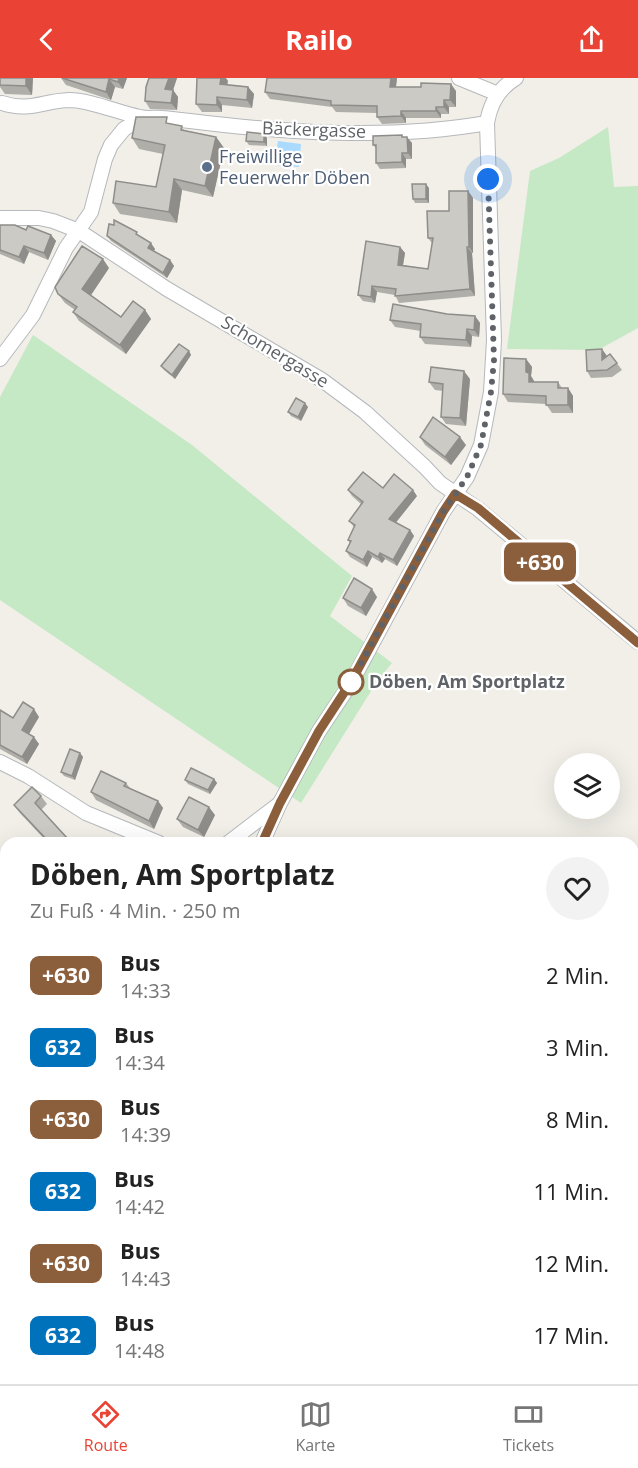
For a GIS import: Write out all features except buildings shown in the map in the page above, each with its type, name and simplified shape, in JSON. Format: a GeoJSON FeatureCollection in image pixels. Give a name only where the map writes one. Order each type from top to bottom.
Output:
{"type":"FeatureCollection","features":[{"type":"Feature","properties":{"kind":"street"},"geometry":{"type":"LineString","coordinates":[[459,78],[498,94]]}},
{"type":"Feature","properties":{"kind":"street"},"geometry":{"type":"LineString","coordinates":[[265,837],[280,803],[319,731],[351,682],[443,512],[467,477],[481,445],[494,364],[487,123],[489,112],[498,94],[516,78]]}},
{"type":"Feature","properties":{"kind":"street","name":"Bäckergasse"},"geometry":{"type":"LineString","coordinates":[[2,103],[16,107],[38,106],[70,100],[142,118],[310,132],[403,132],[458,128],[487,123]]}},
{"type":"Feature","properties":{"kind":"street"},"geometry":{"type":"LineString","coordinates":[[0,359],[33,315],[66,248],[92,212],[105,159],[111,145],[124,129],[142,118]]}},
{"type":"Feature","properties":{"kind":"street","name":"Schomergasse"},"geometry":{"type":"LineString","coordinates":[[0,218],[39,218],[79,231],[167,289],[302,367],[344,396],[395,438],[440,483],[478,508],[638,642]]}},
{"type":"Feature","properties":{"kind":"street"},"geometry":{"type":"LineString","coordinates":[[0,762],[28,776],[86,813],[144,837]]}},
{"type":"Feature","properties":{"kind":"street"},"geometry":{"type":"LineString","coordinates":[[236,837],[280,803]]}},
{"type":"Feature","properties":{"kind":"green space"},"geometry":{"type":"Polygon","coordinates":[[[608,127],[614,187],[638,186],[638,328],[598,350],[507,349],[530,171],[559,158],[608,127]]]}},
{"type":"Feature","properties":{"kind":"green space"},"geometry":{"type":"Polygon","coordinates":[[[33,335],[192,445],[352,576],[330,616],[392,663],[378,680],[301,803],[0,600],[0,397],[33,335]]]}},
{"type":"Feature","properties":{"kind":"water"},"geometry":{"type":"Polygon","coordinates":[[[278,141],[301,144],[299,167],[274,165],[278,141]]]}},
{"type":"Feature","properties":{"kind":"bus line","name":"+630"},"geometry":{"type":"LineString","coordinates":[[265,837],[280,803],[319,731],[351,682],[455,494],[478,508],[638,643]]}},
{"type":"Feature","properties":{"kind":"place","name":"Freiwillige Feuerwehr Döben"},"geometry":{"type":"Point","coordinates":[207,167]}},
{"type":"Feature","properties":{"kind":"place","name":"Döben, Am Sportplatz"},"geometry":{"type":"Point","coordinates":[351,682]}},
{"type":"Feature","properties":{"kind":"route"},"geometry":{"type":"LineString","coordinates":[[351,682],[443,512],[467,477],[481,445],[491,392],[494,360],[488,179]]}}]}
